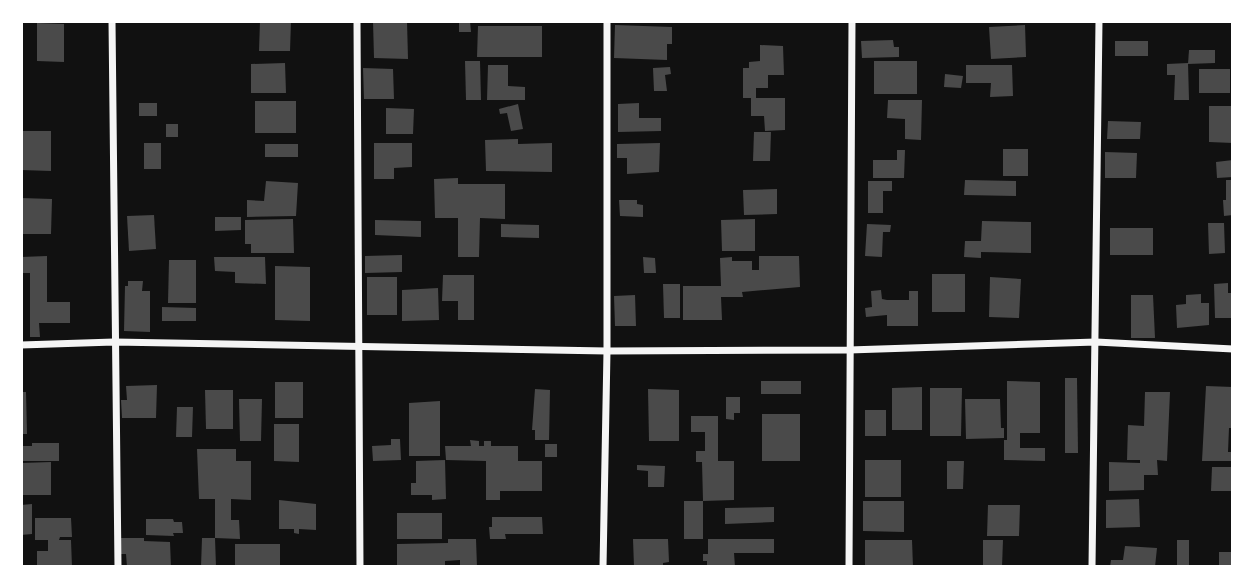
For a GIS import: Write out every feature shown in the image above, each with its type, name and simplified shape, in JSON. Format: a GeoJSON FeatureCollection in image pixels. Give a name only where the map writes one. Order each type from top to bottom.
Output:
{"type":"FeatureCollection","features":[{"type":"Feature","properties":{"kind":"street"},"geometry":{"type":"LineString","coordinates":[[111,21],[118,567]]}},
{"type":"Feature","properties":{"kind":"street"},"geometry":{"type":"LineString","coordinates":[[358,21],[360,567]]}},
{"type":"Feature","properties":{"kind":"street"},"geometry":{"type":"LineString","coordinates":[[603,567],[607,351],[607,21]]}},
{"type":"Feature","properties":{"kind":"street"},"geometry":{"type":"LineString","coordinates":[[849,567],[852,21]]}},
{"type":"Feature","properties":{"kind":"street"},"geometry":{"type":"LineString","coordinates":[[1092,567],[1099,21]]}},
{"type":"Feature","properties":{"kind":"street"},"geometry":{"type":"LineString","coordinates":[[21,345],[114,342],[607,351],[849,351],[1096,342],[1233,349]]}},
{"type":"Feature","properties":{"kind":"building"},"geometry":{"type":"Polygon","coordinates":[[[260,21],[291,21],[290,51],[259,51],[260,21]]]}},
{"type":"Feature","properties":{"kind":"building"},"geometry":{"type":"Polygon","coordinates":[[[373,21],[407,21],[408,59],[374,58],[373,21]]]}},
{"type":"Feature","properties":{"kind":"building"},"geometry":{"type":"Polygon","coordinates":[[[459,21],[470,21],[471,32],[459,32],[459,21]]]}},
{"type":"Feature","properties":{"kind":"building"},"geometry":{"type":"Polygon","coordinates":[[[37,23],[64,24],[64,62],[37,61],[37,23]]]}},
{"type":"Feature","properties":{"kind":"building"},"geometry":{"type":"Polygon","coordinates":[[[615,25],[672,27],[672,44],[667,44],[667,60],[614,58],[615,25]]]}},
{"type":"Feature","properties":{"kind":"building"},"geometry":{"type":"Polygon","coordinates":[[[1025,25],[1026,57],[991,59],[989,27],[1025,25]]]}},
{"type":"Feature","properties":{"kind":"building"},"geometry":{"type":"Polygon","coordinates":[[[478,26],[542,26],[542,57],[477,57],[478,26]]]}},
{"type":"Feature","properties":{"kind":"building"},"geometry":{"type":"Polygon","coordinates":[[[893,40],[894,47],[899,47],[899,57],[862,58],[861,41],[893,40]]]}},
{"type":"Feature","properties":{"kind":"building"},"geometry":{"type":"Polygon","coordinates":[[[1115,41],[1148,41],[1148,56],[1115,56],[1115,41]]]}},
{"type":"Feature","properties":{"kind":"building"},"geometry":{"type":"Polygon","coordinates":[[[760,45],[783,46],[784,75],[768,75],[768,88],[756,88],[756,98],[785,98],[785,130],[765,131],[764,116],[751,116],[751,98],[743,98],[743,68],[749,68],[749,62],[760,61],[760,45]]]}},
{"type":"Feature","properties":{"kind":"building"},"geometry":{"type":"Polygon","coordinates":[[[1189,50],[1215,50],[1215,63],[1188,64],[1189,50]]]}},
{"type":"Feature","properties":{"kind":"building"},"geometry":{"type":"Polygon","coordinates":[[[465,61],[480,61],[481,100],[466,100],[465,61]]]}},
{"type":"Feature","properties":{"kind":"building"},"geometry":{"type":"Polygon","coordinates":[[[874,61],[917,61],[917,94],[874,94],[874,61]]]}},
{"type":"Feature","properties":{"kind":"building"},"geometry":{"type":"Polygon","coordinates":[[[285,63],[286,93],[251,93],[251,64],[285,63]]]}},
{"type":"Feature","properties":{"kind":"building"},"geometry":{"type":"Polygon","coordinates":[[[1188,63],[1189,100],[1174,100],[1175,75],[1167,75],[1167,64],[1188,63]]]}},
{"type":"Feature","properties":{"kind":"building"},"geometry":{"type":"Polygon","coordinates":[[[488,65],[508,65],[508,86],[525,87],[525,100],[487,100],[488,65]]]}},
{"type":"Feature","properties":{"kind":"building"},"geometry":{"type":"Polygon","coordinates":[[[966,65],[1012,65],[1013,96],[990,97],[991,83],[966,83],[966,65]]]}},
{"type":"Feature","properties":{"kind":"building"},"geometry":{"type":"Polygon","coordinates":[[[670,67],[671,74],[665,75],[667,91],[654,91],[653,68],[670,67]]]}},
{"type":"Feature","properties":{"kind":"building"},"geometry":{"type":"Polygon","coordinates":[[[363,68],[393,69],[394,99],[364,99],[363,68]]]}},
{"type":"Feature","properties":{"kind":"building"},"geometry":{"type":"Polygon","coordinates":[[[1199,69],[1230,69],[1230,93],[1199,93],[1199,69]]]}},
{"type":"Feature","properties":{"kind":"building"},"geometry":{"type":"Polygon","coordinates":[[[945,74],[963,76],[961,88],[944,87],[945,74]]]}},
{"type":"Feature","properties":{"kind":"building"},"geometry":{"type":"Polygon","coordinates":[[[888,100],[922,100],[921,140],[905,139],[905,119],[887,118],[888,100]]]}},
{"type":"Feature","properties":{"kind":"building"},"geometry":{"type":"Polygon","coordinates":[[[255,101],[296,101],[296,133],[255,133],[255,101]]]}},
{"type":"Feature","properties":{"kind":"building"},"geometry":{"type":"Polygon","coordinates":[[[139,103],[157,103],[157,116],[139,116],[139,103]]]}},
{"type":"Feature","properties":{"kind":"building"},"geometry":{"type":"Polygon","coordinates":[[[639,103],[639,118],[661,118],[661,131],[618,132],[618,104],[639,103]]]}},
{"type":"Feature","properties":{"kind":"building"},"geometry":{"type":"Polygon","coordinates":[[[518,104],[523,129],[511,131],[507,113],[500,114],[499,109],[518,104]]]}},
{"type":"Feature","properties":{"kind":"building"},"geometry":{"type":"Polygon","coordinates":[[[1209,106],[1233,106],[1233,143],[1209,142],[1209,106]]]}},
{"type":"Feature","properties":{"kind":"building"},"geometry":{"type":"Polygon","coordinates":[[[386,108],[414,109],[413,134],[386,134],[386,108]]]}},
{"type":"Feature","properties":{"kind":"building"},"geometry":{"type":"Polygon","coordinates":[[[1108,121],[1141,122],[1140,139],[1107,139],[1108,121]]]}},
{"type":"Feature","properties":{"kind":"building"},"geometry":{"type":"Polygon","coordinates":[[[166,124],[178,124],[178,137],[166,137],[166,124]]]}},
{"type":"Feature","properties":{"kind":"building"},"geometry":{"type":"Polygon","coordinates":[[[21,131],[51,131],[51,171],[21,170],[21,131]]]}},
{"type":"Feature","properties":{"kind":"building"},"geometry":{"type":"Polygon","coordinates":[[[754,132],[771,132],[770,161],[753,161],[754,132]]]}},
{"type":"Feature","properties":{"kind":"building"},"geometry":{"type":"Polygon","coordinates":[[[518,139],[518,144],[552,143],[552,172],[486,171],[485,140],[518,139]]]}},
{"type":"Feature","properties":{"kind":"building"},"geometry":{"type":"Polygon","coordinates":[[[144,143],[161,143],[161,169],[144,169],[144,143]]]}},
{"type":"Feature","properties":{"kind":"building"},"geometry":{"type":"Polygon","coordinates":[[[374,143],[412,143],[412,167],[394,168],[394,179],[374,179],[374,143]]]}},
{"type":"Feature","properties":{"kind":"building"},"geometry":{"type":"Polygon","coordinates":[[[660,143],[659,172],[627,174],[627,158],[617,158],[617,144],[660,143]]]}},
{"type":"Feature","properties":{"kind":"building"},"geometry":{"type":"Polygon","coordinates":[[[265,144],[298,144],[298,157],[265,157],[265,144]]]}},
{"type":"Feature","properties":{"kind":"building"},"geometry":{"type":"Polygon","coordinates":[[[1003,149],[1028,149],[1028,176],[1003,176],[1003,149]]]}},
{"type":"Feature","properties":{"kind":"building"},"geometry":{"type":"Polygon","coordinates":[[[897,150],[905,150],[904,178],[873,178],[873,160],[897,160],[897,150]]]}},
{"type":"Feature","properties":{"kind":"building"},"geometry":{"type":"Polygon","coordinates":[[[1105,152],[1137,153],[1136,178],[1105,178],[1105,152]]]}},
{"type":"Feature","properties":{"kind":"building"},"geometry":{"type":"Polygon","coordinates":[[[1233,160],[1233,177],[1217,178],[1216,162],[1233,160]]]}},
{"type":"Feature","properties":{"kind":"building"},"geometry":{"type":"Polygon","coordinates":[[[458,178],[458,184],[505,184],[505,219],[480,218],[479,257],[458,257],[458,218],[435,218],[434,179],[458,178]]]}},
{"type":"Feature","properties":{"kind":"building"},"geometry":{"type":"Polygon","coordinates":[[[965,180],[1016,181],[1016,196],[964,195],[965,180]]]}},
{"type":"Feature","properties":{"kind":"building"},"geometry":{"type":"Polygon","coordinates":[[[1226,180],[1233,180],[1233,215],[1224,216],[1223,200],[1226,200],[1226,180]]]}},
{"type":"Feature","properties":{"kind":"building"},"geometry":{"type":"Polygon","coordinates":[[[266,181],[298,183],[296,216],[247,217],[247,200],[264,201],[266,181]]]}},
{"type":"Feature","properties":{"kind":"building"},"geometry":{"type":"Polygon","coordinates":[[[868,181],[892,181],[892,191],[883,191],[883,213],[868,213],[868,181]]]}},
{"type":"Feature","properties":{"kind":"building"},"geometry":{"type":"Polygon","coordinates":[[[777,189],[777,214],[744,215],[743,190],[777,189]]]}},
{"type":"Feature","properties":{"kind":"building"},"geometry":{"type":"Polygon","coordinates":[[[21,198],[52,199],[51,234],[21,234],[21,198]]]}},
{"type":"Feature","properties":{"kind":"building"},"geometry":{"type":"Polygon","coordinates":[[[619,200],[637,200],[637,204],[643,205],[643,217],[620,216],[619,200]]]}},
{"type":"Feature","properties":{"kind":"building"},"geometry":{"type":"Polygon","coordinates":[[[154,215],[156,249],[129,251],[127,216],[154,215]]]}},
{"type":"Feature","properties":{"kind":"building"},"geometry":{"type":"Polygon","coordinates":[[[215,217],[241,217],[241,230],[215,231],[215,217]]]}},
{"type":"Feature","properties":{"kind":"building"},"geometry":{"type":"Polygon","coordinates":[[[293,219],[294,253],[251,253],[251,244],[245,244],[245,220],[293,219]]]}},
{"type":"Feature","properties":{"kind":"building"},"geometry":{"type":"Polygon","coordinates":[[[755,219],[755,251],[722,251],[721,220],[755,219]]]}},
{"type":"Feature","properties":{"kind":"building"},"geometry":{"type":"Polygon","coordinates":[[[375,220],[421,221],[421,237],[375,235],[375,220]]]}},
{"type":"Feature","properties":{"kind":"building"},"geometry":{"type":"Polygon","coordinates":[[[982,221],[1031,222],[1031,253],[981,252],[981,258],[964,257],[965,241],[981,241],[982,221]]]}},
{"type":"Feature","properties":{"kind":"building"},"geometry":{"type":"Polygon","coordinates":[[[1208,223],[1224,223],[1225,253],[1209,254],[1208,223]]]}},
{"type":"Feature","properties":{"kind":"building"},"geometry":{"type":"Polygon","coordinates":[[[501,224],[539,225],[539,238],[501,237],[501,224]]]}},
{"type":"Feature","properties":{"kind":"building"},"geometry":{"type":"Polygon","coordinates":[[[867,224],[891,225],[890,232],[883,232],[882,257],[865,256],[867,224]]]}},
{"type":"Feature","properties":{"kind":"building"},"geometry":{"type":"Polygon","coordinates":[[[1110,228],[1153,228],[1153,255],[1110,255],[1110,228]]]}},
{"type":"Feature","properties":{"kind":"building"},"geometry":{"type":"Polygon","coordinates":[[[402,255],[402,272],[365,273],[365,256],[402,255]]]}},
{"type":"Feature","properties":{"kind":"building"},"geometry":{"type":"Polygon","coordinates":[[[47,256],[47,302],[70,302],[70,323],[39,323],[40,337],[30,337],[30,273],[21,273],[21,257],[47,256]]]}},
{"type":"Feature","properties":{"kind":"building"},"geometry":{"type":"Polygon","coordinates":[[[759,256],[799,256],[800,287],[742,292],[743,297],[721,297],[722,320],[683,320],[683,286],[721,286],[720,258],[732,257],[732,261],[752,261],[752,270],[759,270],[759,256]]]}},
{"type":"Feature","properties":{"kind":"building"},"geometry":{"type":"Polygon","coordinates":[[[214,257],[265,257],[266,284],[235,283],[235,272],[215,271],[214,257]]]}},
{"type":"Feature","properties":{"kind":"building"},"geometry":{"type":"Polygon","coordinates":[[[643,257],[655,258],[656,273],[644,273],[643,257]]]}},
{"type":"Feature","properties":{"kind":"building"},"geometry":{"type":"Polygon","coordinates":[[[169,260],[196,260],[196,303],[168,303],[169,260]]]}},
{"type":"Feature","properties":{"kind":"building"},"geometry":{"type":"Polygon","coordinates":[[[275,266],[310,267],[310,321],[275,320],[275,266]]]}},
{"type":"Feature","properties":{"kind":"building"},"geometry":{"type":"Polygon","coordinates":[[[932,274],[965,274],[965,312],[932,312],[932,274]]]}},
{"type":"Feature","properties":{"kind":"building"},"geometry":{"type":"Polygon","coordinates":[[[443,275],[474,275],[474,320],[458,320],[458,301],[442,301],[443,275]]]}},
{"type":"Feature","properties":{"kind":"building"},"geometry":{"type":"Polygon","coordinates":[[[367,277],[397,277],[397,315],[367,315],[367,277]]]}},
{"type":"Feature","properties":{"kind":"building"},"geometry":{"type":"Polygon","coordinates":[[[990,277],[1021,279],[1019,318],[989,317],[990,277]]]}},
{"type":"Feature","properties":{"kind":"building"},"geometry":{"type":"Polygon","coordinates":[[[128,281],[143,281],[142,291],[150,291],[150,332],[124,331],[125,286],[128,286],[128,281]]]}},
{"type":"Feature","properties":{"kind":"building"},"geometry":{"type":"Polygon","coordinates":[[[1228,283],[1228,293],[1233,293],[1233,318],[1215,318],[1214,284],[1228,283]]]}},
{"type":"Feature","properties":{"kind":"building"},"geometry":{"type":"Polygon","coordinates":[[[663,284],[680,284],[680,318],[664,318],[663,284]]]}},
{"type":"Feature","properties":{"kind":"building"},"geometry":{"type":"Polygon","coordinates":[[[438,288],[439,320],[402,321],[402,290],[438,288]]]}},
{"type":"Feature","properties":{"kind":"building"},"geometry":{"type":"Polygon","coordinates":[[[881,290],[882,299],[887,300],[909,300],[909,291],[918,291],[918,326],[887,326],[887,315],[866,317],[865,308],[872,307],[871,291],[881,290]]]}},
{"type":"Feature","properties":{"kind":"building"},"geometry":{"type":"Polygon","coordinates":[[[1201,294],[1201,303],[1209,303],[1209,325],[1177,328],[1176,305],[1186,304],[1186,295],[1201,294]]]}},
{"type":"Feature","properties":{"kind":"building"},"geometry":{"type":"Polygon","coordinates":[[[635,295],[636,326],[615,326],[614,296],[635,295]]]}},
{"type":"Feature","properties":{"kind":"building"},"geometry":{"type":"Polygon","coordinates":[[[1131,295],[1153,295],[1155,338],[1131,338],[1131,295]]]}},
{"type":"Feature","properties":{"kind":"building"},"geometry":{"type":"Polygon","coordinates":[[[162,307],[196,308],[196,321],[162,321],[162,307]]]}},
{"type":"Feature","properties":{"kind":"building"},"geometry":{"type":"Polygon","coordinates":[[[1065,378],[1077,378],[1078,453],[1065,453],[1065,378]]]}},
{"type":"Feature","properties":{"kind":"building"},"geometry":{"type":"Polygon","coordinates":[[[761,381],[801,381],[801,394],[761,394],[761,381]]]}},
{"type":"Feature","properties":{"kind":"building"},"geometry":{"type":"Polygon","coordinates":[[[1007,381],[1040,382],[1040,433],[1020,433],[1020,448],[1045,448],[1045,461],[1004,460],[1004,440],[1007,440],[1007,381]]]}},
{"type":"Feature","properties":{"kind":"building"},"geometry":{"type":"Polygon","coordinates":[[[275,382],[303,382],[303,418],[275,418],[275,382]]]}},
{"type":"Feature","properties":{"kind":"building"},"geometry":{"type":"Polygon","coordinates":[[[157,385],[156,418],[122,418],[121,400],[127,400],[126,386],[157,385]]]}},
{"type":"Feature","properties":{"kind":"building"},"geometry":{"type":"Polygon","coordinates":[[[1206,386],[1233,387],[1233,428],[1229,428],[1228,452],[1233,452],[1233,461],[1202,461],[1206,386]]]}},
{"type":"Feature","properties":{"kind":"building"},"geometry":{"type":"Polygon","coordinates":[[[922,387],[922,430],[892,430],[892,388],[922,387]]]}},
{"type":"Feature","properties":{"kind":"building"},"geometry":{"type":"Polygon","coordinates":[[[930,388],[962,388],[961,436],[930,436],[930,388]]]}},
{"type":"Feature","properties":{"kind":"building"},"geometry":{"type":"Polygon","coordinates":[[[535,389],[550,390],[549,440],[535,440],[535,430],[532,430],[535,389]]]}},
{"type":"Feature","properties":{"kind":"building"},"geometry":{"type":"Polygon","coordinates":[[[648,389],[679,390],[679,441],[649,441],[648,389]]]}},
{"type":"Feature","properties":{"kind":"building"},"geometry":{"type":"Polygon","coordinates":[[[205,390],[233,390],[233,429],[206,429],[205,390]]]}},
{"type":"Feature","properties":{"kind":"building"},"geometry":{"type":"Polygon","coordinates":[[[21,392],[26,392],[27,434],[21,434],[21,392]]]}},
{"type":"Feature","properties":{"kind":"building"},"geometry":{"type":"Polygon","coordinates":[[[1145,392],[1170,392],[1167,461],[1157,460],[1158,475],[1144,475],[1144,490],[1109,491],[1109,462],[1140,463],[1140,460],[1127,460],[1128,425],[1144,426],[1145,392]]]}},
{"type":"Feature","properties":{"kind":"building"},"geometry":{"type":"Polygon","coordinates":[[[726,397],[740,397],[740,413],[734,413],[734,420],[726,419],[726,397]]]}},
{"type":"Feature","properties":{"kind":"building"},"geometry":{"type":"Polygon","coordinates":[[[239,399],[262,399],[261,441],[240,441],[239,399]]]}},
{"type":"Feature","properties":{"kind":"building"},"geometry":{"type":"Polygon","coordinates":[[[965,399],[1000,399],[1004,438],[966,439],[965,399]]]}},
{"type":"Feature","properties":{"kind":"building"},"geometry":{"type":"Polygon","coordinates":[[[440,401],[440,456],[409,456],[409,403],[440,401]]]}},
{"type":"Feature","properties":{"kind":"building"},"geometry":{"type":"Polygon","coordinates":[[[177,407],[193,407],[192,437],[176,437],[177,407]]]}},
{"type":"Feature","properties":{"kind":"building"},"geometry":{"type":"Polygon","coordinates":[[[865,410],[886,410],[886,436],[865,436],[865,410]]]}},
{"type":"Feature","properties":{"kind":"building"},"geometry":{"type":"Polygon","coordinates":[[[762,414],[800,414],[800,461],[762,461],[762,414]]]}},
{"type":"Feature","properties":{"kind":"building"},"geometry":{"type":"Polygon","coordinates":[[[691,416],[718,416],[718,461],[734,461],[734,500],[703,501],[702,462],[696,462],[696,451],[705,451],[705,432],[691,432],[691,416]]]}},
{"type":"Feature","properties":{"kind":"building"},"geometry":{"type":"Polygon","coordinates":[[[274,424],[299,424],[299,462],[274,461],[274,424]]]}},
{"type":"Feature","properties":{"kind":"building"},"geometry":{"type":"Polygon","coordinates":[[[391,439],[400,439],[401,460],[373,461],[372,446],[391,445],[391,439]]]}},
{"type":"Feature","properties":{"kind":"building"},"geometry":{"type":"Polygon","coordinates":[[[470,440],[479,441],[479,446],[484,446],[484,441],[491,441],[491,446],[518,446],[518,461],[542,461],[542,491],[500,491],[500,500],[486,500],[486,461],[446,460],[445,446],[471,446],[470,440]]]}},
{"type":"Feature","properties":{"kind":"building"},"geometry":{"type":"Polygon","coordinates":[[[32,443],[59,443],[59,461],[21,461],[21,446],[32,446],[32,443]]]}},
{"type":"Feature","properties":{"kind":"building"},"geometry":{"type":"Polygon","coordinates":[[[545,444],[557,444],[557,457],[545,457],[545,444]]]}},
{"type":"Feature","properties":{"kind":"building"},"geometry":{"type":"Polygon","coordinates":[[[197,449],[236,449],[236,461],[251,461],[251,500],[231,499],[231,520],[239,520],[240,539],[215,538],[215,499],[199,499],[197,449]]]}},
{"type":"Feature","properties":{"kind":"building"},"geometry":{"type":"Polygon","coordinates":[[[445,460],[446,499],[432,500],[432,495],[411,495],[411,483],[416,483],[416,461],[445,460]]]}},
{"type":"Feature","properties":{"kind":"building"},"geometry":{"type":"Polygon","coordinates":[[[865,460],[901,460],[901,497],[865,497],[865,460]]]}},
{"type":"Feature","properties":{"kind":"building"},"geometry":{"type":"Polygon","coordinates":[[[947,461],[964,461],[963,489],[947,489],[947,461]]]}},
{"type":"Feature","properties":{"kind":"building"},"geometry":{"type":"Polygon","coordinates":[[[51,462],[51,495],[21,495],[21,463],[51,462]]]}},
{"type":"Feature","properties":{"kind":"building"},"geometry":{"type":"Polygon","coordinates":[[[637,465],[665,466],[664,487],[648,487],[648,471],[637,470],[637,465]]]}},
{"type":"Feature","properties":{"kind":"building"},"geometry":{"type":"Polygon","coordinates":[[[1212,467],[1233,467],[1233,491],[1211,491],[1212,467]]]}},
{"type":"Feature","properties":{"kind":"building"},"geometry":{"type":"Polygon","coordinates":[[[1139,499],[1140,527],[1106,528],[1106,500],[1139,499]]]}},
{"type":"Feature","properties":{"kind":"building"},"geometry":{"type":"Polygon","coordinates":[[[279,500],[316,504],[316,530],[299,529],[299,534],[294,533],[294,529],[279,529],[279,500]]]}},
{"type":"Feature","properties":{"kind":"building"},"geometry":{"type":"Polygon","coordinates":[[[684,501],[703,501],[703,539],[684,539],[684,501]]]}},
{"type":"Feature","properties":{"kind":"building"},"geometry":{"type":"Polygon","coordinates":[[[863,501],[904,501],[904,532],[863,531],[863,501]]]}},
{"type":"Feature","properties":{"kind":"building"},"geometry":{"type":"Polygon","coordinates":[[[32,504],[32,534],[21,535],[21,505],[32,504]]]}},
{"type":"Feature","properties":{"kind":"building"},"geometry":{"type":"Polygon","coordinates":[[[988,505],[1020,505],[1019,536],[987,536],[988,505]]]}},
{"type":"Feature","properties":{"kind":"building"},"geometry":{"type":"Polygon","coordinates":[[[774,507],[774,522],[725,524],[725,508],[774,507]]]}},
{"type":"Feature","properties":{"kind":"building"},"geometry":{"type":"Polygon","coordinates":[[[397,513],[442,513],[442,539],[397,539],[397,513]]]}},
{"type":"Feature","properties":{"kind":"building"},"geometry":{"type":"Polygon","coordinates":[[[492,517],[542,517],[543,534],[505,534],[506,539],[490,539],[492,517]]]}},
{"type":"Feature","properties":{"kind":"building"},"geometry":{"type":"Polygon","coordinates":[[[35,518],[71,518],[72,537],[60,537],[59,540],[71,540],[72,567],[37,567],[37,551],[48,551],[48,540],[35,540],[35,518]]]}},
{"type":"Feature","properties":{"kind":"building"},"geometry":{"type":"Polygon","coordinates":[[[146,519],[173,519],[174,522],[182,522],[183,533],[173,533],[174,536],[146,535],[146,519]]]}},
{"type":"Feature","properties":{"kind":"building"},"geometry":{"type":"Polygon","coordinates":[[[119,538],[170,542],[171,567],[127,567],[126,554],[119,554],[119,538]]]}},
{"type":"Feature","properties":{"kind":"building"},"geometry":{"type":"Polygon","coordinates":[[[202,538],[215,538],[216,567],[201,567],[202,538]]]}},
{"type":"Feature","properties":{"kind":"building"},"geometry":{"type":"Polygon","coordinates":[[[448,539],[476,539],[477,567],[460,567],[460,560],[445,561],[445,567],[397,567],[397,544],[448,543],[448,539]]]}},
{"type":"Feature","properties":{"kind":"building"},"geometry":{"type":"Polygon","coordinates":[[[633,539],[668,539],[669,562],[663,563],[663,567],[634,567],[633,539]]]}},
{"type":"Feature","properties":{"kind":"building"},"geometry":{"type":"Polygon","coordinates":[[[708,539],[774,539],[774,553],[734,553],[735,567],[707,567],[703,554],[708,554],[708,539]]]}},
{"type":"Feature","properties":{"kind":"building"},"geometry":{"type":"Polygon","coordinates":[[[865,540],[912,540],[913,567],[865,567],[865,540]]]}},
{"type":"Feature","properties":{"kind":"building"},"geometry":{"type":"Polygon","coordinates":[[[983,540],[1003,540],[1002,567],[983,567],[983,540]]]}},
{"type":"Feature","properties":{"kind":"building"},"geometry":{"type":"Polygon","coordinates":[[[1177,540],[1189,540],[1189,567],[1177,567],[1177,540]]]}},
{"type":"Feature","properties":{"kind":"building"},"geometry":{"type":"Polygon","coordinates":[[[235,544],[280,544],[280,567],[235,567],[235,544]]]}},
{"type":"Feature","properties":{"kind":"building"},"geometry":{"type":"Polygon","coordinates":[[[1125,546],[1157,548],[1155,567],[1110,567],[1111,560],[1123,560],[1125,546]]]}},
{"type":"Feature","properties":{"kind":"building"},"geometry":{"type":"Polygon","coordinates":[[[1219,552],[1233,552],[1233,567],[1219,567],[1219,552]]]}}]}
